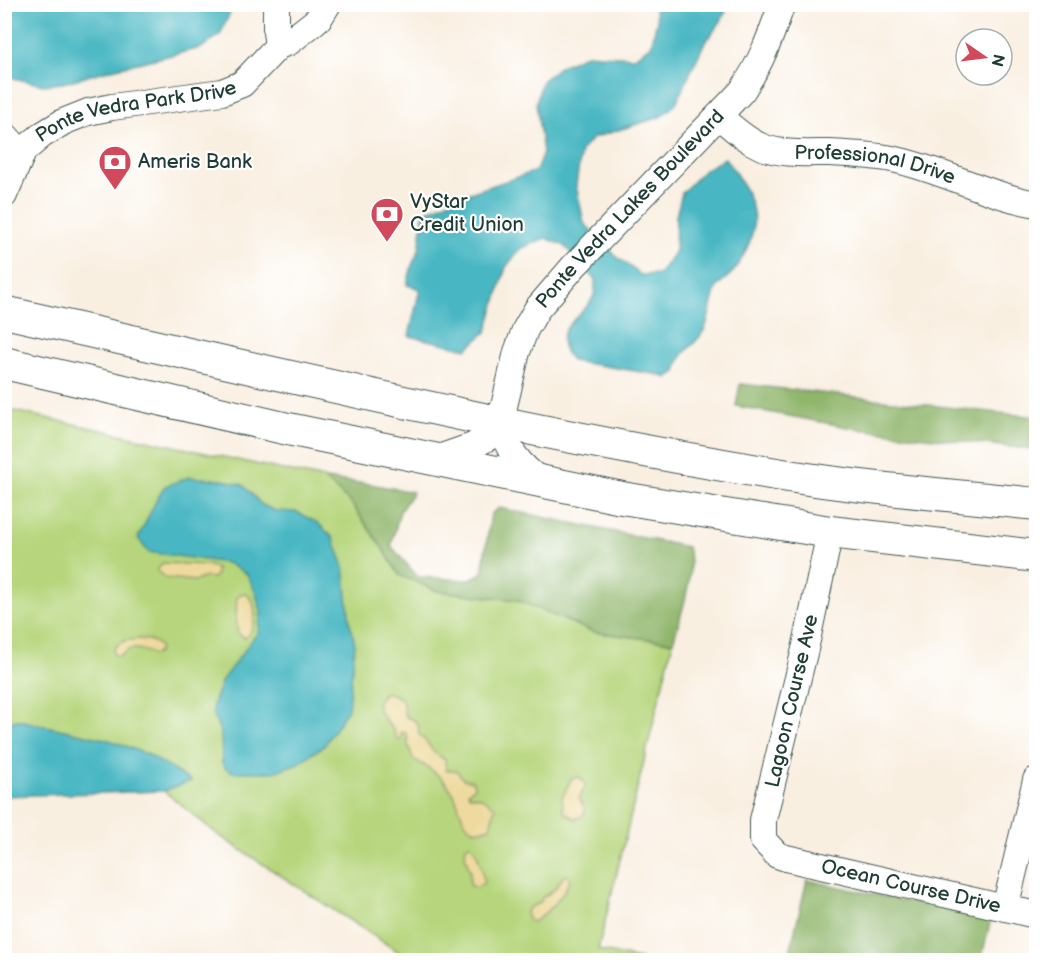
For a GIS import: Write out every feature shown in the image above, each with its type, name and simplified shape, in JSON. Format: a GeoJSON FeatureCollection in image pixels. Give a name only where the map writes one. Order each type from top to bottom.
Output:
{"type":"FeatureCollection","features":[{"type":"Feature","properties":{"kind":"main road"},"geometry":{"type":"LineString","coordinates":[[4,312],[500,423],[649,452],[798,478],[1036,504]]}},
{"type":"Feature","properties":{"kind":"main road"},"geometry":{"type":"LineString","coordinates":[[4,363],[542,483],[742,519],[830,532],[1036,556]]}},
{"type":"Feature","properties":{"kind":"street"},"geometry":{"type":"LineString","coordinates":[[276,4],[278,46]]}},
{"type":"Feature","properties":{"kind":"street","name":"Ponte Vedra Park Drive"},"geometry":{"type":"LineString","coordinates":[[13,160],[42,135],[63,122],[88,112],[222,92],[242,84],[278,46],[289,42],[320,17],[328,4]]}},
{"type":"Feature","properties":{"kind":"street","name":"Ponte Vedra Lakes Boulevard"},"geometry":{"type":"LineString","coordinates":[[500,423],[517,352],[525,330],[537,309],[574,266],[742,91],[758,67],[776,12]]}},
{"type":"Feature","properties":{"kind":"street","name":"Professional Drive"},"geometry":{"type":"LineString","coordinates":[[719,116],[745,138],[777,151],[857,154],[892,159],[1036,204]]}},
{"type":"Feature","properties":{"kind":"street","name":"Ponte Vedra Park Drive"},"geometry":{"type":"LineString","coordinates":[[4,134],[13,160],[4,195]]}},
{"type":"Feature","properties":{"kind":"street"},"geometry":{"type":"LineString","coordinates":[[433,460],[482,442],[492,435],[500,423]]}},
{"type":"Feature","properties":{"kind":"street"},"geometry":{"type":"LineString","coordinates":[[500,423],[513,456],[524,469],[542,483]]}},
{"type":"Feature","properties":{"kind":"street","name":"Lagoon Course Ave"},"geometry":{"type":"LineString","coordinates":[[786,858],[777,855],[763,840],[763,820],[806,645],[830,532]]}},
{"type":"Feature","properties":{"kind":"street"},"geometry":{"type":"LineString","coordinates":[[1005,908],[1036,780]]}},
{"type":"Feature","properties":{"kind":"street","name":"Ocean Course Drive"},"geometry":{"type":"LineString","coordinates":[[786,858],[1036,915]]}},
{"type":"Feature","properties":{"kind":"green space"},"geometry":{"type":"Polygon","coordinates":[[[740,384],[1036,417],[1036,450],[858,429],[736,406],[740,384]]]}},
{"type":"Feature","properties":{"kind":"green space"},"geometry":{"type":"Polygon","coordinates":[[[5,409],[324,479],[351,503],[400,575],[437,591],[517,600],[593,632],[673,642],[598,950],[643,960],[411,960],[218,835],[164,791],[190,781],[149,755],[109,740],[18,720],[5,723],[5,409]]]}},
{"type":"Feature","properties":{"kind":"green space"},"geometry":{"type":"Polygon","coordinates":[[[324,479],[413,492],[400,511],[391,546],[418,577],[468,580],[482,573],[491,514],[499,508],[687,547],[690,557],[689,581],[673,642],[593,632],[517,600],[437,591],[399,575],[351,503],[324,479]]]}},
{"type":"Feature","properties":{"kind":"green space"},"geometry":{"type":"Polygon","coordinates":[[[807,880],[991,919],[981,960],[788,960],[807,880]]]}},
{"type":"Feature","properties":{"kind":"sand"},"geometry":{"type":"Polygon","coordinates":[[[162,563],[206,565],[216,568],[216,574],[213,578],[206,577],[195,581],[165,578],[157,571],[162,563]]]}},
{"type":"Feature","properties":{"kind":"sand"},"geometry":{"type":"Polygon","coordinates":[[[245,593],[253,602],[255,615],[252,628],[245,638],[238,634],[236,616],[237,597],[245,593]]]}},
{"type":"Feature","properties":{"kind":"sand"},"geometry":{"type":"Polygon","coordinates":[[[138,639],[156,643],[160,647],[158,653],[154,655],[134,649],[128,650],[121,656],[114,655],[113,650],[120,643],[138,639]]]}},
{"type":"Feature","properties":{"kind":"sand"},"geometry":{"type":"Polygon","coordinates":[[[384,693],[390,693],[402,699],[405,716],[415,721],[419,727],[418,733],[434,752],[445,760],[446,770],[456,770],[463,779],[473,781],[474,788],[468,792],[469,795],[480,797],[495,807],[490,827],[478,830],[471,828],[462,817],[453,793],[441,777],[413,759],[407,734],[401,733],[401,740],[397,740],[393,729],[378,709],[378,701],[384,693]]]}},
{"type":"Feature","properties":{"kind":"sand"},"geometry":{"type":"Polygon","coordinates":[[[578,777],[585,785],[579,798],[585,809],[583,816],[575,819],[564,812],[562,798],[571,779],[578,777]]]}},
{"type":"Feature","properties":{"kind":"sand"},"geometry":{"type":"Polygon","coordinates":[[[470,844],[478,856],[484,882],[477,888],[470,885],[470,872],[465,855],[466,846],[470,844]]]}},
{"type":"Feature","properties":{"kind":"sand"},"geometry":{"type":"Polygon","coordinates":[[[567,875],[570,878],[568,885],[560,897],[546,912],[531,922],[526,912],[530,907],[540,903],[543,897],[554,890],[567,875]]]}},
{"type":"Feature","properties":{"kind":"water"},"geometry":{"type":"Polygon","coordinates":[[[5,4],[229,4],[230,13],[220,35],[201,48],[63,83],[43,85],[5,76],[5,4]]]}},
{"type":"Feature","properties":{"kind":"water"},"geometry":{"type":"Polygon","coordinates":[[[654,5],[729,5],[721,21],[704,44],[675,105],[660,117],[593,138],[581,151],[576,185],[584,223],[616,256],[641,275],[660,274],[675,251],[676,216],[682,193],[704,170],[725,158],[744,187],[753,213],[750,240],[734,271],[717,287],[704,330],[683,355],[676,372],[667,378],[572,361],[564,350],[562,340],[564,332],[590,303],[594,295],[595,280],[565,246],[546,238],[520,249],[506,267],[487,331],[467,349],[409,336],[420,289],[407,285],[419,250],[424,212],[464,195],[536,171],[543,153],[536,103],[542,81],[559,67],[587,54],[634,57],[651,46],[657,20],[654,5]]]}},
{"type":"Feature","properties":{"kind":"water"},"geometry":{"type":"Polygon","coordinates":[[[189,477],[224,480],[243,485],[262,505],[276,511],[297,512],[318,523],[333,538],[344,567],[350,623],[355,644],[348,709],[324,746],[298,763],[274,772],[233,772],[225,768],[222,763],[221,733],[213,715],[213,704],[222,680],[258,632],[261,611],[247,574],[227,563],[148,552],[138,538],[165,486],[189,477]]]}},
{"type":"Feature","properties":{"kind":"water"},"geometry":{"type":"Polygon","coordinates":[[[18,720],[109,740],[149,755],[191,781],[164,791],[5,796],[5,723],[18,720]]]}},
{"type":"Feature","properties":{"kind":"place","name":"Ameris Bank"},"geometry":{"type":"Point","coordinates":[115,191]}},
{"type":"Feature","properties":{"kind":"place","name":"VyStar Credit Union"},"geometry":{"type":"Point","coordinates":[387,243]}}]}
